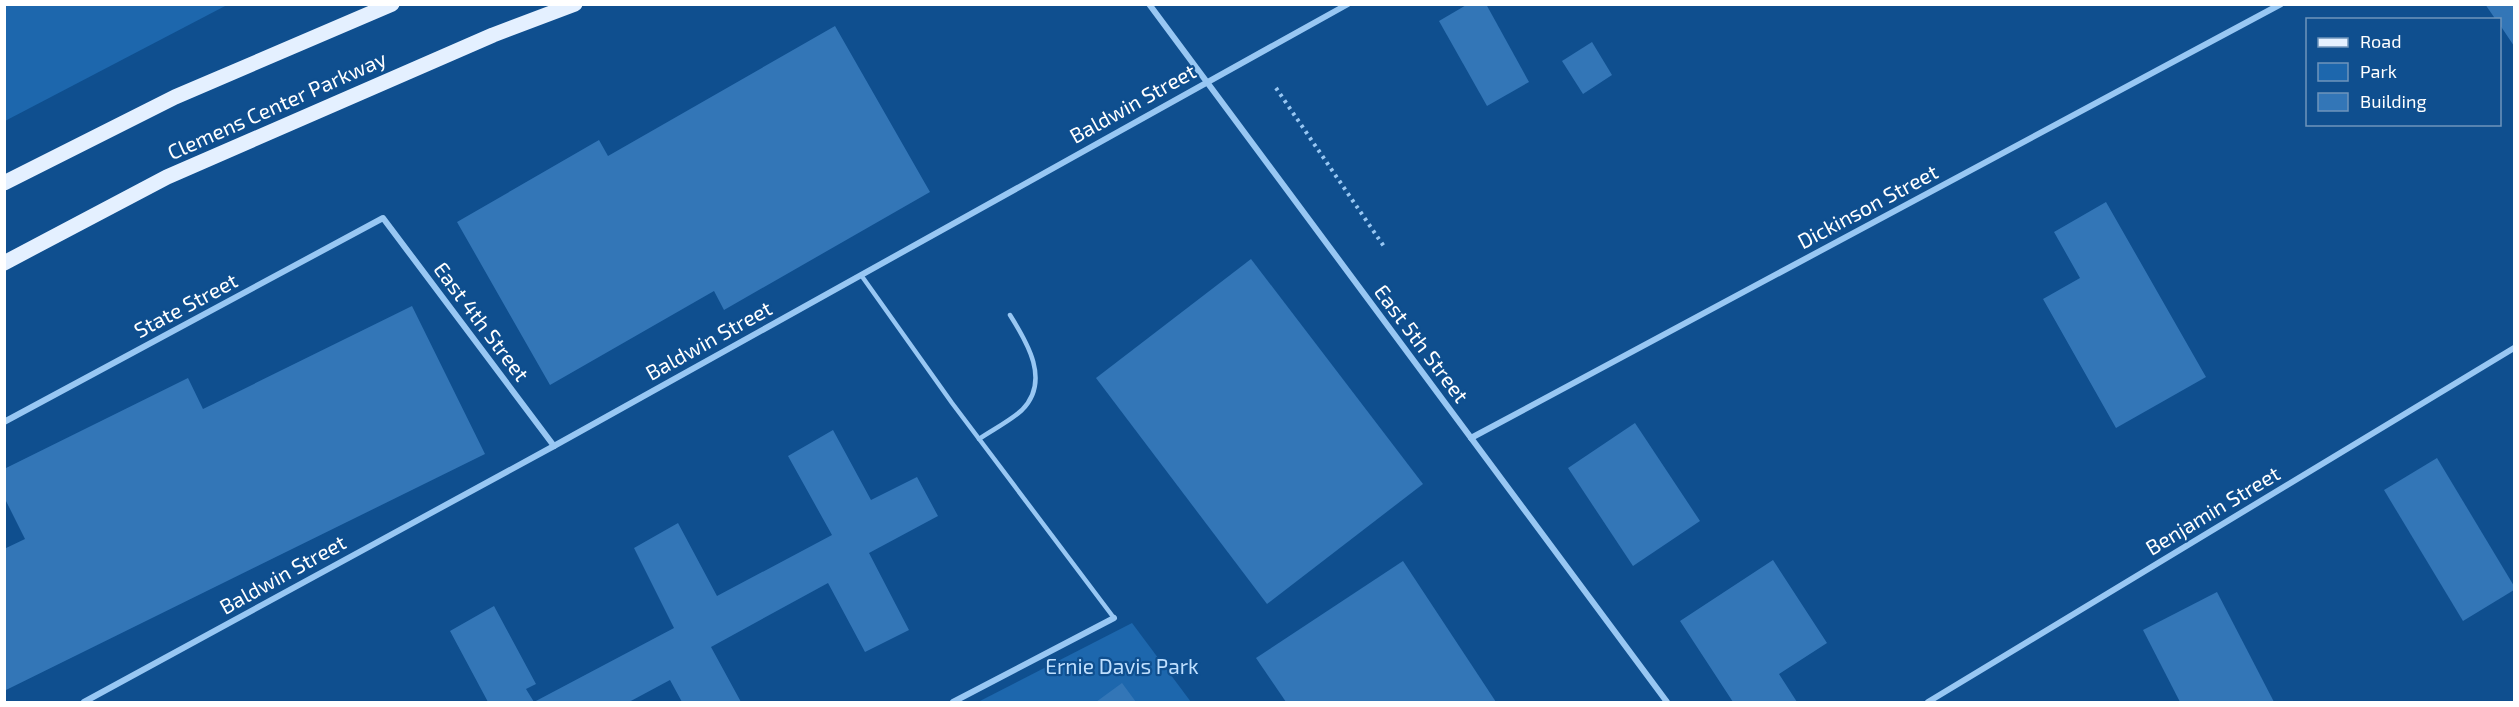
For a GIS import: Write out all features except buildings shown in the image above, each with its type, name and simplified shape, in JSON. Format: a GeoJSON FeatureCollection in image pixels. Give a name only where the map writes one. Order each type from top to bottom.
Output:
{"type":"FeatureCollection","features":[{"type":"Feature","properties":{"kind":"main road"},"geometry":{"type":"LineString","coordinates":[[4,183],[175,98],[392,4]]}},
{"type":"Feature","properties":{"kind":"main road","name":"Clemens Center Parkway"},"geometry":{"type":"LineString","coordinates":[[4,263],[167,177],[494,34],[575,4]]}},
{"type":"Feature","properties":{"kind":"street","name":"East 5th Street"},"geometry":{"type":"LineString","coordinates":[[1149,4],[1667,702]]}},
{"type":"Feature","properties":{"kind":"street","name":"Baldwin Street"},"geometry":{"type":"LineString","coordinates":[[84,702],[554,446],[1348,4]]}},
{"type":"Feature","properties":{"kind":"street","name":"Dickinson Street"},"geometry":{"type":"LineString","coordinates":[[1471,438],[2281,4]]}},
{"type":"Feature","properties":{"kind":"street","name":"State Street"},"geometry":{"type":"LineString","coordinates":[[4,422],[383,218]]}},
{"type":"Feature","properties":{"kind":"street","name":"East 4th Street"},"geometry":{"type":"LineString","coordinates":[[383,218],[554,446]]}},
{"type":"Feature","properties":{"kind":"street","name":"Benjamin Street"},"geometry":{"type":"LineString","coordinates":[[1928,702],[2514,348]]}},
{"type":"Feature","properties":{"kind":"street"},"geometry":{"type":"LineString","coordinates":[[953,702],[1114,618]]}},
{"type":"Feature","properties":{"kind":"lane"},"geometry":{"type":"LineString","coordinates":[[860,275],[979,439],[1114,618]]}},
{"type":"Feature","properties":{"kind":"lane"},"geometry":{"type":"LineString","coordinates":[[979,439],[1022,410],[1032,394],[1036,369],[1027,343],[1010,315]]}},
{"type":"Feature","properties":{"kind":"path"},"geometry":{"type":"LineString","coordinates":[[1276,88],[1385,248]]}},
{"type":"Feature","properties":{"kind":"green space"},"geometry":{"type":"Polygon","coordinates":[[[5,4],[227,4],[227,5],[5,121],[5,4]]]}},
{"type":"Feature","properties":{"kind":"green space","name":"Ernie Davis Park"},"geometry":{"type":"Polygon","coordinates":[[[1132,623],[1191,702],[978,702],[1132,623]]]}}]}
